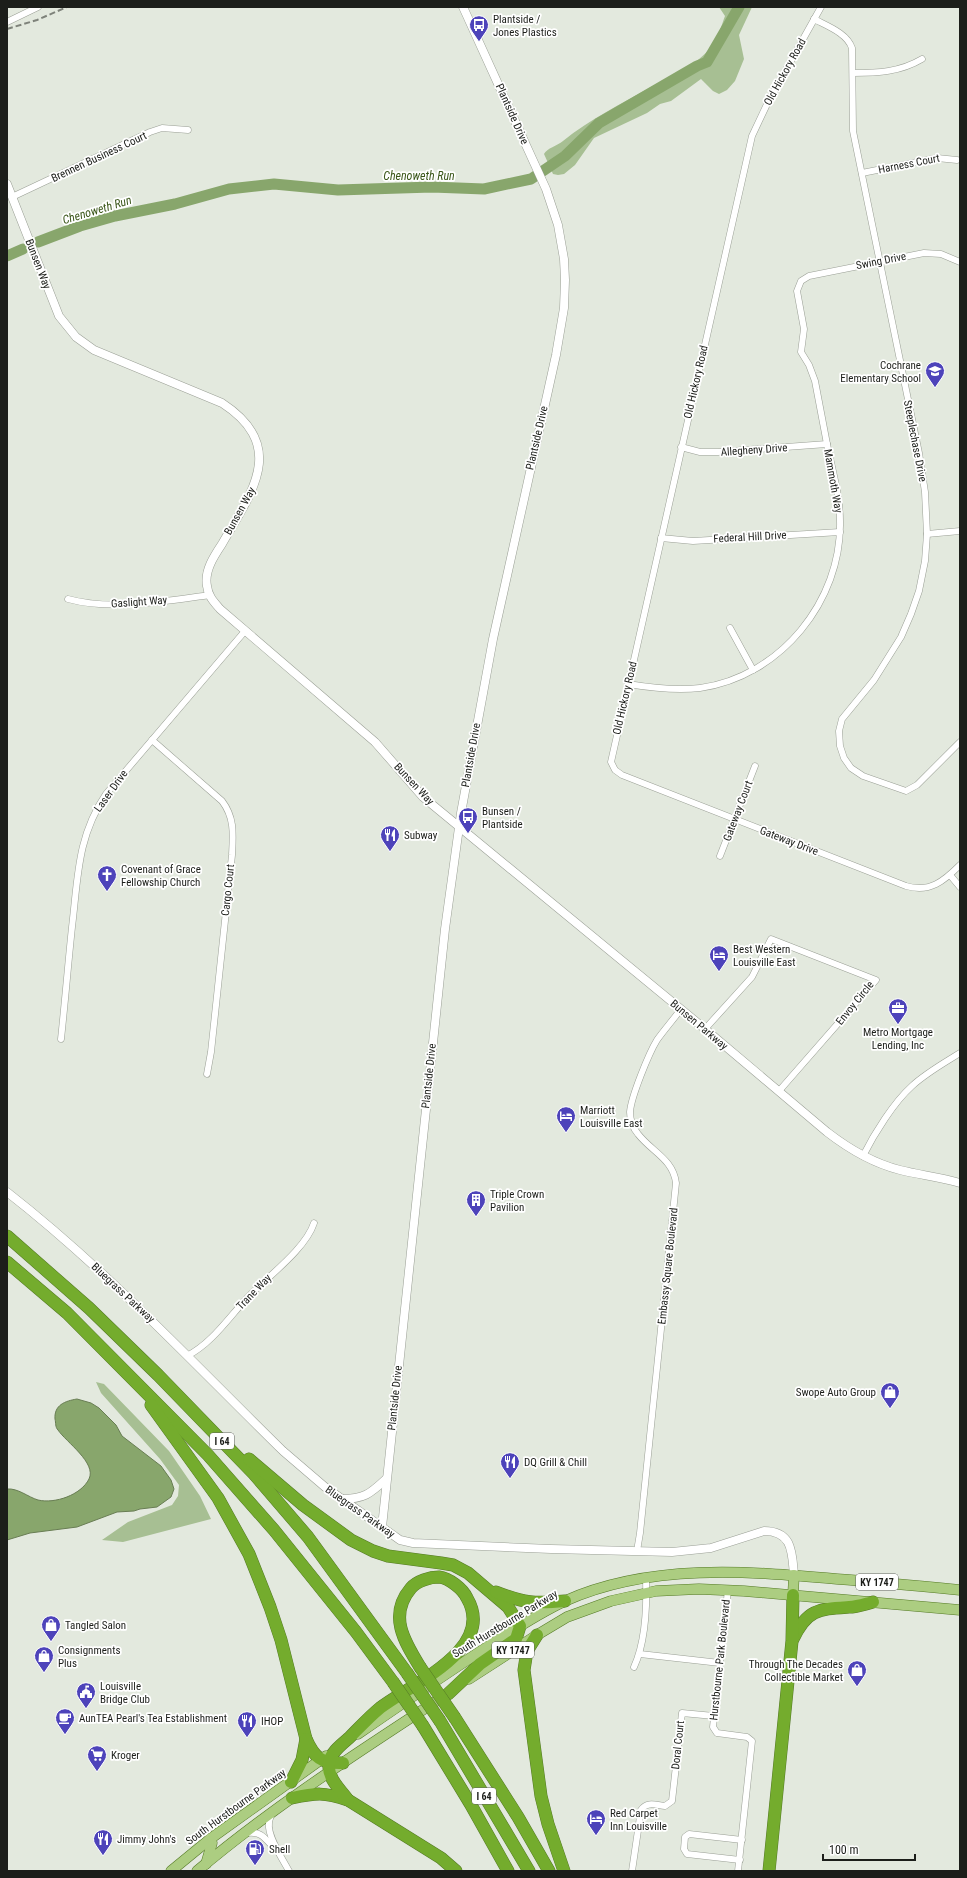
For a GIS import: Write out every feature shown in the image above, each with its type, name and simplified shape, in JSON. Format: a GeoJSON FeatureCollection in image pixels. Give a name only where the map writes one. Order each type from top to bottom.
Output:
{"type":"FeatureCollection","features":[{"type":"Feature","properties":{"kind":"highway","name":"I 64"},"geometry":{"type":"LineString","coordinates":[[7,1236],[88,1308],[158,1374],[254,1474],[308,1537],[440,1721],[529,1871]]}},
{"type":"Feature","properties":{"kind":"highway","name":"I 64"},"geometry":{"type":"LineString","coordinates":[[7,1262],[67,1313],[144,1390],[208,1455],[274,1530],[356,1632],[393,1682],[423,1726],[471,1805],[508,1871]]}},
{"type":"Feature","properties":{"kind":"highway"},"geometry":{"type":"LineString","coordinates":[[144,1390],[154,1409],[218,1498],[249,1554],[281,1640],[306,1739],[311,1751],[327,1765],[334,1783],[348,1800]]}},
{"type":"Feature","properties":{"kind":"highway"},"geometry":{"type":"LineString","coordinates":[[205,1424],[303,1505],[351,1540],[388,1556],[433,1561],[453,1565],[477,1580],[513,1612],[520,1626],[516,1639],[480,1664],[448,1694]]}},
{"type":"Feature","properties":{"kind":"highway"},"geometry":{"type":"LineString","coordinates":[[327,1765],[338,1748],[379,1709],[451,1660],[462,1649],[470,1637],[474,1621],[472,1605],[464,1592],[452,1583],[439,1577],[426,1579],[414,1585],[404,1596],[400,1611],[401,1631],[407,1646],[420,1667],[455,1718],[518,1817],[549,1871]]}},
{"type":"Feature","properties":{"kind":"highway"},"geometry":{"type":"LineString","coordinates":[[487,1588],[521,1601],[535,1604],[565,1601]]}},
{"type":"Feature","properties":{"kind":"highway"},"geometry":{"type":"LineString","coordinates":[[769,1871],[792,1641],[793,1594]]}},
{"type":"Feature","properties":{"kind":"highway"},"geometry":{"type":"LineString","coordinates":[[792,1641],[798,1628],[807,1618],[819,1610],[829,1607],[850,1607],[874,1602]]}},
{"type":"Feature","properties":{"kind":"highway"},"geometry":{"type":"LineString","coordinates":[[537,1634],[527,1651],[524,1670],[541,1796],[548,1824],[564,1871]]}},
{"type":"Feature","properties":{"kind":"highway"},"geometry":{"type":"LineString","coordinates":[[291,1782],[302,1760],[306,1739]]}},
{"type":"Feature","properties":{"kind":"highway"},"geometry":{"type":"LineString","coordinates":[[327,1765],[343,1763]]}},
{"type":"Feature","properties":{"kind":"highway"},"geometry":{"type":"LineString","coordinates":[[292,1798],[314,1793],[332,1795],[348,1800],[442,1858],[456,1871]]}},
{"type":"Feature","properties":{"kind":"main road","name":"South Hurstbourne Parkway"},"geometry":{"type":"LineString","coordinates":[[338,1748],[436,1680],[520,1626],[565,1601],[597,1590],[646,1578],[704,1573],[794,1575],[960,1590]]}},
{"type":"Feature","properties":{"kind":"main road"},"geometry":{"type":"LineString","coordinates":[[793,1594],[794,1575]]}},
{"type":"Feature","properties":{"kind":"main road","name":"KY 1747"},"geometry":{"type":"LineString","coordinates":[[343,1763],[537,1634],[567,1617],[627,1597],[678,1589],[728,1590],[793,1594],[960,1610]]}},
{"type":"Feature","properties":{"kind":"main road","name":"South Hurstbourne Parkway"},"geometry":{"type":"LineString","coordinates":[[171,1871],[210,1839],[291,1782],[327,1765]]}},
{"type":"Feature","properties":{"kind":"main road"},"geometry":{"type":"LineString","coordinates":[[197,1871],[244,1833],[292,1798],[327,1765]]}},
{"type":"Feature","properties":{"kind":"main road"},"geometry":{"type":"LineString","coordinates":[[206,1864],[212,1843],[210,1839]]}},
{"type":"Feature","properties":{"kind":"main road"},"geometry":{"type":"LineString","coordinates":[[178,1871],[186,1858]]}},
{"type":"Feature","properties":{"kind":"street"},"geometry":{"type":"LineString","coordinates":[[7,22],[38,7]]}},
{"type":"Feature","properties":{"kind":"street","name":"Plantside Drive"},"geometry":{"type":"LineString","coordinates":[[382,1527],[445,930],[459,826],[493,639],[556,355],[564,310],[565,280],[561,238],[554,211],[546,189],[463,7]]}},
{"type":"Feature","properties":{"kind":"street","name":"Old Hickory Road"},"geometry":{"type":"LineString","coordinates":[[615,770],[611,759],[752,136],[762,114],[821,7]]}},
{"type":"Feature","properties":{"kind":"street","name":"Steeplechase Drive"},"geometry":{"type":"LineString","coordinates":[[814,19],[842,34],[848,40],[852,48],[853,131],[919,453],[925,492],[927,534],[925,561],[918,591],[901,637],[890,657],[874,680],[844,715],[840,724],[839,740],[844,758],[855,772],[902,790],[911,789],[917,785],[960,742]]}},
{"type":"Feature","properties":{"kind":"street"},"geometry":{"type":"LineString","coordinates":[[852,73],[882,72],[904,69],[922,59]]}},
{"type":"Feature","properties":{"kind":"street","name":"Brennen Business Court"},"geometry":{"type":"LineString","coordinates":[[12,197],[150,132],[162,128],[188,130]]}},
{"type":"Feature","properties":{"kind":"street","name":"Harness Court"},"geometry":{"type":"LineString","coordinates":[[862,174],[937,158],[946,157],[957,160]]}},
{"type":"Feature","properties":{"kind":"street","name":"Bunsen Way"},"geometry":{"type":"LineString","coordinates":[[7,184],[54,306],[72,334],[94,350],[222,403],[235,411],[245,420],[252,432],[259,455],[258,476],[252,491],[211,564],[207,574],[207,586],[210,595],[220,609],[375,742],[423,797],[459,826]]}},
{"type":"Feature","properties":{"kind":"street","name":"Swing Drive"},"geometry":{"type":"LineString","coordinates":[[801,281],[809,276],[879,261],[929,253],[941,254],[960,262]]}},
{"type":"Feature","properties":{"kind":"street","name":"Mammoth Way"},"geometry":{"type":"LineString","coordinates":[[628,684],[677,690],[701,688],[724,682],[753,670],[788,645],[813,615],[827,588],[838,552],[840,532],[838,496],[815,381],[809,365],[801,352],[804,329],[797,291],[801,281]]}},
{"type":"Feature","properties":{"kind":"street","name":"Allegheny Drive"},"geometry":{"type":"LineString","coordinates":[[681,447],[700,452],[718,452],[827,444]]}},
{"type":"Feature","properties":{"kind":"street"},"geometry":{"type":"LineString","coordinates":[[927,534],[960,531]]}},
{"type":"Feature","properties":{"kind":"street","name":"Federal Hill Drive"},"geometry":{"type":"LineString","coordinates":[[661,538],[693,541],[840,532]]}},
{"type":"Feature","properties":{"kind":"street","name":"Gaslight Way"},"geometry":{"type":"LineString","coordinates":[[68,600],[88,605],[161,602],[210,595]]}},
{"type":"Feature","properties":{"kind":"street"},"geometry":{"type":"LineString","coordinates":[[730,628],[753,670]]}},
{"type":"Feature","properties":{"kind":"street","name":"Laser Drive"},"geometry":{"type":"LineString","coordinates":[[61,1039],[79,868],[85,836],[92,817],[106,794],[245,631]]}},
{"type":"Feature","properties":{"kind":"street","name":"Cargo Court"},"geometry":{"type":"LineString","coordinates":[[152,740],[222,801],[229,813],[232,823],[232,855],[207,1074]]}},
{"type":"Feature","properties":{"kind":"street","name":"Gateway Court"},"geometry":{"type":"LineString","coordinates":[[720,856],[755,766]]}},
{"type":"Feature","properties":{"kind":"street","name":"Gateway Drive"},"geometry":{"type":"LineString","coordinates":[[615,770],[622,775],[914,888],[931,887],[950,875],[960,865]]}},
{"type":"Feature","properties":{"kind":"street","name":"Bunsen Parkway"},"geometry":{"type":"LineString","coordinates":[[459,826],[706,1029],[833,1136],[863,1156],[900,1170],[944,1178],[960,1183]]}},
{"type":"Feature","properties":{"kind":"street"},"geometry":{"type":"LineString","coordinates":[[950,875],[960,888]]}},
{"type":"Feature","properties":{"kind":"street","name":"Envoy Circle"},"geometry":{"type":"LineString","coordinates":[[706,1029],[752,977],[771,939],[876,980],[779,1092]]}},
{"type":"Feature","properties":{"kind":"street","name":"Embassy Square Boulevard"},"geometry":{"type":"LineString","coordinates":[[637,1551],[676,1183],[669,1164],[642,1139],[635,1129],[631,1120],[630,1111],[633,1097],[653,1048],[681,1009]]}},
{"type":"Feature","properties":{"kind":"street"},"geometry":{"type":"LineString","coordinates":[[863,1156],[874,1137],[909,1089],[926,1074],[960,1053]]}},
{"type":"Feature","properties":{"kind":"street","name":"Bluegrass Parkway"},"geometry":{"type":"LineString","coordinates":[[7,1192],[80,1254],[187,1356],[282,1451],[307,1473],[341,1499],[400,1540],[413,1543],[637,1551],[696,1550],[711,1548],[764,1531],[771,1531],[779,1532],[788,1543],[794,1575]]}},
{"type":"Feature","properties":{"kind":"street","name":"Trane Way"},"geometry":{"type":"LineString","coordinates":[[187,1356],[196,1351],[216,1333],[250,1295],[304,1242],[314,1223]]}},
{"type":"Feature","properties":{"kind":"street"},"geometry":{"type":"LineString","coordinates":[[341,1499],[362,1498],[371,1493],[386,1479]]}},
{"type":"Feature","properties":{"kind":"street"},"geometry":{"type":"LineString","coordinates":[[634,1667],[640,1654],[647,1593],[646,1578]]}},
{"type":"Feature","properties":{"kind":"street","name":"Hurstbourne Park Boulevard"},"geometry":{"type":"LineString","coordinates":[[728,1590],[713,1727],[717,1733],[747,1737],[752,1741],[739,1869]]}},
{"type":"Feature","properties":{"kind":"street"},"geometry":{"type":"LineString","coordinates":[[640,1654],[720,1663]]}},
{"type":"Feature","properties":{"kind":"street","name":"Doral Court"},"geometry":{"type":"LineString","coordinates":[[632,1871],[641,1810],[648,1804],[665,1806],[670,1804],[672,1801],[682,1713],[714,1716]]}},
{"type":"Feature","properties":{"kind":"street"},"geometry":{"type":"LineString","coordinates":[[273,1812],[269,1822],[269,1830],[278,1852],[289,1871]]}},
{"type":"Feature","properties":{"kind":"street"},"geometry":{"type":"LineString","coordinates":[[244,1833],[260,1833],[278,1852]]}},
{"type":"Feature","properties":{"kind":"street"},"geometry":{"type":"LineString","coordinates":[[740,1860],[687,1854],[684,1849],[685,1837],[689,1834],[742,1840]]}},
{"type":"Feature","properties":{"kind":"shaded area"},"geometry":{"type":"Polygon","coordinates":[[[719,7],[752,7],[739,35],[744,59],[735,81],[727,90],[719,94],[713,91],[701,79],[671,101],[660,104],[647,113],[594,138],[575,165],[564,174],[553,174],[544,154],[547,150],[561,143],[573,133],[606,112],[691,65],[711,47],[716,40],[725,16],[719,7]]]}},
{"type":"Feature","properties":{"kind":"shaded area"},"geometry":{"type":"Polygon","coordinates":[[[96,1382],[104,1384],[169,1451],[200,1496],[211,1519],[123,1542],[102,1540],[128,1522],[172,1505],[178,1496],[179,1485],[160,1459],[101,1393],[96,1382]]]}},
{"type":"Feature","properties":{"kind":"shaded area"},"geometry":{"type":"Polygon","coordinates":[[[77,1399],[91,1403],[99,1408],[116,1425],[122,1436],[161,1466],[171,1480],[174,1489],[171,1497],[157,1507],[117,1512],[77,1527],[30,1533],[7,1540],[7,1489],[19,1491],[34,1499],[52,1501],[74,1494],[85,1485],[89,1479],[89,1466],[80,1453],[57,1429],[55,1419],[56,1410],[61,1404],[77,1399]]]}},
{"type":"Feature","properties":{"kind":"waterway","name":"Chenoweth Run"},"geometry":{"type":"LineString","coordinates":[[38,242],[80,226],[115,216],[175,204],[229,189],[274,184],[338,190],[432,187],[484,189],[531,179],[565,156],[599,123],[697,66],[707,62],[739,7]]}},
{"type":"Feature","properties":{"kind":"waterway","name":"Chenoweth Run"},"geometry":{"type":"LineString","coordinates":[[7,256],[23,249]]}},
{"type":"Feature","properties":{"kind":"railway"},"geometry":{"type":"LineString","coordinates":[[7,29],[37,20],[67,7]]}},
{"type":"Feature","properties":{"kind":"place","name":"Plantside / Jones Plastics"},"geometry":{"type":"Point","coordinates":[479,42]}},
{"type":"Feature","properties":{"kind":"place","name":"Cochrane Elementary School"},"geometry":{"type":"Point","coordinates":[935,388]}},
{"type":"Feature","properties":{"kind":"place","name":"Bunsen / Plantside"},"geometry":{"type":"Point","coordinates":[468,834]}},
{"type":"Feature","properties":{"kind":"place","name":"Subway"},"geometry":{"type":"Point","coordinates":[390,852]}},
{"type":"Feature","properties":{"kind":"place","name":"Covenant of Grace Fellowship Church"},"geometry":{"type":"Point","coordinates":[107,892]}},
{"type":"Feature","properties":{"kind":"place","name":"Best Western Louisville East"},"geometry":{"type":"Point","coordinates":[719,972]}},
{"type":"Feature","properties":{"kind":"place","name":"Metro Mortgage Lending, Inc"},"geometry":{"type":"Point","coordinates":[898,1025]}},
{"type":"Feature","properties":{"kind":"place","name":"Marriott Louisville East"},"geometry":{"type":"Point","coordinates":[566,1133]}},
{"type":"Feature","properties":{"kind":"place","name":"Triple Crown Pavilion"},"geometry":{"type":"Point","coordinates":[476,1217]}},
{"type":"Feature","properties":{"kind":"place","name":"Swope Auto Group"},"geometry":{"type":"Point","coordinates":[890,1409]}},
{"type":"Feature","properties":{"kind":"place","name":"DQ Grill & Chill"},"geometry":{"type":"Point","coordinates":[510,1479]}},
{"type":"Feature","properties":{"kind":"place","name":"Tangled Salon"},"geometry":{"type":"Point","coordinates":[51,1642]}},
{"type":"Feature","properties":{"kind":"place","name":"Consignments Plus"},"geometry":{"type":"Point","coordinates":[44,1673]}},
{"type":"Feature","properties":{"kind":"place","name":"Through The Decades Collectible Market"},"geometry":{"type":"Point","coordinates":[857,1687]}},
{"type":"Feature","properties":{"kind":"place","name":"Louisville Bridge Club"},"geometry":{"type":"Point","coordinates":[86,1709]}},
{"type":"Feature","properties":{"kind":"place","name":"AunTEA Pearl's Tea Establishment"},"geometry":{"type":"Point","coordinates":[65,1735]}},
{"type":"Feature","properties":{"kind":"place","name":"IHOP"},"geometry":{"type":"Point","coordinates":[247,1738]}},
{"type":"Feature","properties":{"kind":"place","name":"Kroger"},"geometry":{"type":"Point","coordinates":[97,1772]}},
{"type":"Feature","properties":{"kind":"place","name":"Red Carpet Inn Louisville"},"geometry":{"type":"Point","coordinates":[596,1836]}},
{"type":"Feature","properties":{"kind":"place","name":"Jimmy John's"},"geometry":{"type":"Point","coordinates":[103,1856]}},
{"type":"Feature","properties":{"kind":"place","name":"Shell"},"geometry":{"type":"Point","coordinates":[255,1866]}}]}
